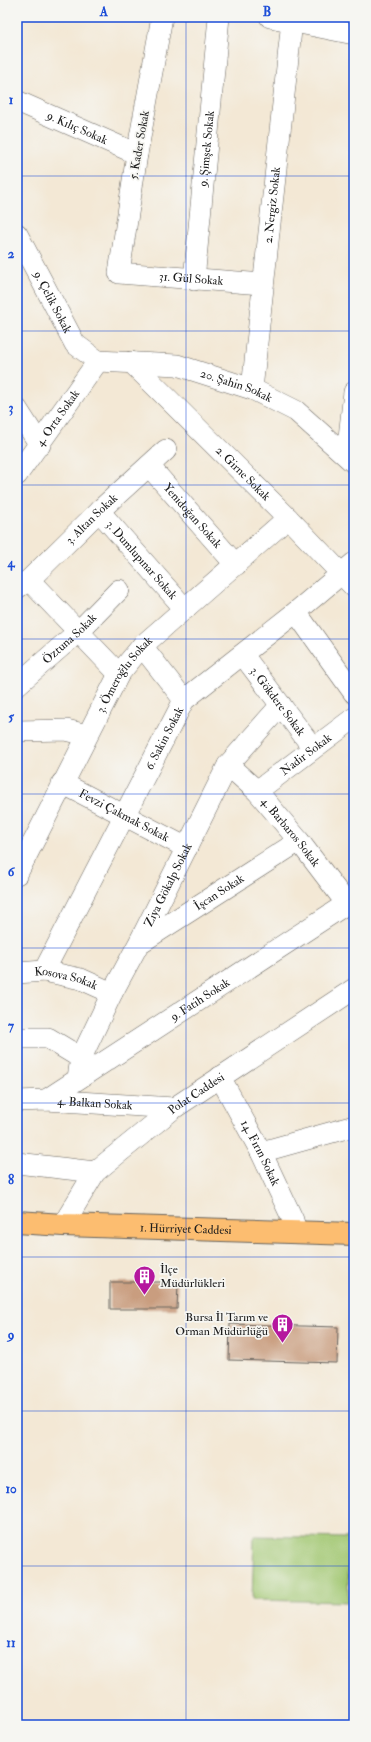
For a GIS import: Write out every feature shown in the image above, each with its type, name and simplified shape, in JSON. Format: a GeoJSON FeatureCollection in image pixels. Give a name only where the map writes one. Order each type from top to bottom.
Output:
{"type":"FeatureCollection","features":[{"type":"Feature","properties":{"kind":"main road","name":"1. Hürriyet Caddesi"},"geometry":{"type":"LineString","coordinates":[[17,1222],[63,1225],[354,1234]]}},
{"type":"Feature","properties":{"kind":"street","name":"5. Kader Sokak"},"geometry":{"type":"LineString","coordinates":[[119,273],[137,154],[162,17]]}},
{"type":"Feature","properties":{"kind":"street","name":"9. Şimşek Sokak"},"geometry":{"type":"LineString","coordinates":[[194,280],[219,17]]}},
{"type":"Feature","properties":{"kind":"street"},"geometry":{"type":"LineString","coordinates":[[270,17],[354,34]]}},
{"type":"Feature","properties":{"kind":"street","name":"2. Nergiz Sokak"},"geometry":{"type":"LineString","coordinates":[[252,389],[292,21]]}},
{"type":"Feature","properties":{"kind":"street","name":"9. Kılıç Sokak"},"geometry":{"type":"LineString","coordinates":[[17,101],[137,154]]}},
{"type":"Feature","properties":{"kind":"street","name":"9. Çelik Sokak"},"geometry":{"type":"LineString","coordinates":[[17,234],[23,258],[75,344],[98,361]]}},
{"type":"Feature","properties":{"kind":"street","name":"31. Gül Sokak"},"geometry":{"type":"LineString","coordinates":[[119,273],[194,280],[263,284]]}},
{"type":"Feature","properties":{"kind":"street","name":"20. Şahin Sokak"},"geometry":{"type":"LineString","coordinates":[[98,361],[177,365],[252,389],[296,411],[351,459]]}},
{"type":"Feature","properties":{"kind":"street","name":"4. Orta Sokak"},"geometry":{"type":"LineString","coordinates":[[17,475],[40,445],[98,361]]}},
{"type":"Feature","properties":{"kind":"street","name":"2. Girne Sokak"},"geometry":{"type":"LineString","coordinates":[[131,362],[288,518],[350,575]]}},
{"type":"Feature","properties":{"kind":"street"},"geometry":{"type":"LineString","coordinates":[[351,459],[354,392]]}},
{"type":"Feature","properties":{"kind":"street"},"geometry":{"type":"LineString","coordinates":[[17,409],[40,445]]}},
{"type":"Feature","properties":{"kind":"street","name":"3. Altan Sokak"},"geometry":{"type":"LineString","coordinates":[[23,584],[99,511],[166,450]]}},
{"type":"Feature","properties":{"kind":"street","name":"Yenidoğan Sokak"},"geometry":{"type":"LineString","coordinates":[[148,466],[236,565]]}},
{"type":"Feature","properties":{"kind":"street","name":"3. Dumlupınar Sokak"},"geometry":{"type":"LineString","coordinates":[[99,511],[185,609]]}},
{"type":"Feature","properties":{"kind":"street","name":"3. Ömeroğlu Sokak"},"geometry":{"type":"LineString","coordinates":[[20,861],[119,674],[142,646],[288,518]]}},
{"type":"Feature","properties":{"kind":"street","name":"6. Sakin Sokak"},"geometry":{"type":"LineString","coordinates":[[44,971],[184,700],[296,612],[350,575]]}},
{"type":"Feature","properties":{"kind":"street"},"geometry":{"type":"LineString","coordinates":[[23,584],[79,632],[119,674]]}},
{"type":"Feature","properties":{"kind":"street","name":"Öztuna Sokak"},"geometry":{"type":"LineString","coordinates":[[17,685],[79,632],[119,590]]}},
{"type":"Feature","properties":{"kind":"street"},"geometry":{"type":"LineString","coordinates":[[296,612],[354,693]]}},
{"type":"Feature","properties":{"kind":"street"},"geometry":{"type":"LineString","coordinates":[[142,646],[184,700]]}},
{"type":"Feature","properties":{"kind":"street","name":"3. Gökdere Sokak"},"geometry":{"type":"LineString","coordinates":[[242,655],[313,748]]}},
{"type":"Feature","properties":{"kind":"street","name":"Ziya Gökalp Sokak"},"geometry":{"type":"LineString","coordinates":[[78,1078],[81,1058],[112,993],[139,943],[228,766],[281,705]]}},
{"type":"Feature","properties":{"kind":"street","name":"Nadir Sokak"},"geometry":{"type":"LineString","coordinates":[[257,791],[354,718]]}},
{"type":"Feature","properties":{"kind":"street"},"geometry":{"type":"LineString","coordinates":[[17,731],[66,730],[87,735]]}},
{"type":"Feature","properties":{"kind":"street","name":"4. Barbaros Sokak"},"geometry":{"type":"LineString","coordinates":[[228,766],[257,791],[350,901]]}},
{"type":"Feature","properties":{"kind":"street","name":"Fevzi Çakmak Sokak"},"geometry":{"type":"LineString","coordinates":[[62,783],[187,848]]}},
{"type":"Feature","properties":{"kind":"street","name":"İşcan Sokak"},"geometry":{"type":"LineString","coordinates":[[139,943],[298,841]]}},
{"type":"Feature","properties":{"kind":"street","name":"9. Fatih Sokak"},"geometry":{"type":"LineString","coordinates":[[46,1100],[350,901]]}},
{"type":"Feature","properties":{"kind":"street","name":"Kosova Sokak"},"geometry":{"type":"LineString","coordinates":[[17,973],[44,971],[81,979],[112,993]]}},
{"type":"Feature","properties":{"kind":"street","name":"Polat Caddesi"},"geometry":{"type":"LineString","coordinates":[[63,1225],[95,1172],[174,1108],[354,989]]}},
{"type":"Feature","properties":{"kind":"street"},"geometry":{"type":"LineString","coordinates":[[17,1038],[48,1038],[81,1058]]}},
{"type":"Feature","properties":{"kind":"street","name":"14. Fırın Sokak"},"geometry":{"type":"LineString","coordinates":[[220,1077],[261,1152],[293,1220],[296,1232]]}},
{"type":"Feature","properties":{"kind":"street","name":"4. Balkan Sokak"},"geometry":{"type":"LineString","coordinates":[[17,1101],[46,1100],[174,1108]]}},
{"type":"Feature","properties":{"kind":"street"},"geometry":{"type":"LineString","coordinates":[[261,1152],[354,1126]]}},
{"type":"Feature","properties":{"kind":"street"},"geometry":{"type":"LineString","coordinates":[[17,1163],[95,1172]]}},
{"type":"Feature","properties":{"kind":"green space"},"geometry":{"type":"Polygon","coordinates":[[[254,1536],[349,1538],[348,1602],[252,1600],[254,1536]]]}},
{"type":"Feature","properties":{"kind":"building","name":"İlçe Müdürlükleri"},"geometry":{"type":"Polygon","coordinates":[[[110,1282],[178,1282],[177,1309],[110,1309],[110,1282]]]}},
{"type":"Feature","properties":{"kind":"building","name":"Bursa İl Tarım ve Orman Müdürlüğü"},"geometry":{"type":"Polygon","coordinates":[[[230,1324],[338,1327],[337,1363],[229,1360],[230,1324]]]}},
{"type":"Feature","properties":{"kind":"place","name":"İlçe Müdürlükleri"},"geometry":{"type":"Point","coordinates":[144,1296]}},
{"type":"Feature","properties":{"kind":"place","name":"Bursa İl Tarım ve Orman Müdürlüğü"},"geometry":{"type":"Point","coordinates":[283,1344]}}]}
